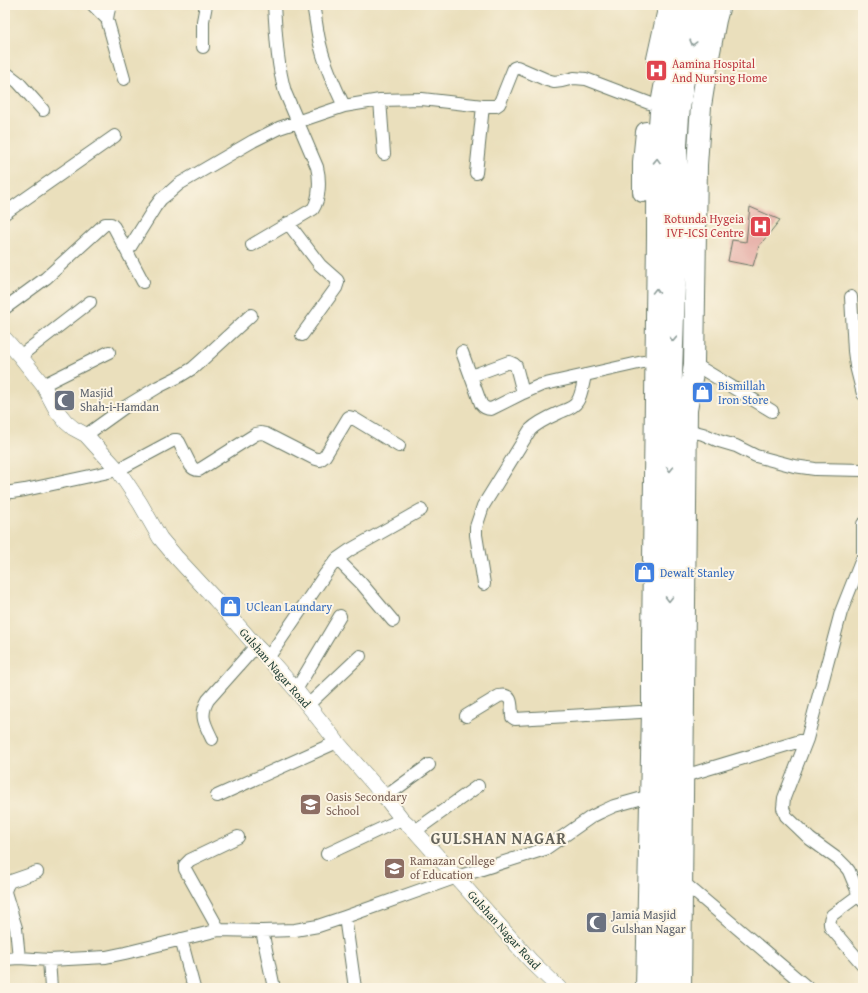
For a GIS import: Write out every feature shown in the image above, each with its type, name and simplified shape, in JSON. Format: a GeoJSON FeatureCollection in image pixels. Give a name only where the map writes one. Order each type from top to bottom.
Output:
{"type":"FeatureCollection","features":[{"type":"Feature","properties":{"kind":"highway"},"geometry":{"type":"LineString","coordinates":[[681,988],[684,776],[677,144],[679,116],[684,85],[691,50],[703,5]]}},
{"type":"Feature","properties":{"kind":"highway"},"geometry":{"type":"LineString","coordinates":[[664,988],[668,784],[679,424],[687,410],[692,387],[694,364],[697,165],[701,106],[714,27],[720,5]]}},
{"type":"Feature","properties":{"kind":"highway"},"geometry":{"type":"LineString","coordinates":[[633,988],[644,797],[652,711],[657,171],[663,88],[675,41],[674,6]]}},
{"type":"Feature","properties":{"kind":"highway"},"geometry":{"type":"LineString","coordinates":[[646,988],[644,797],[640,712],[646,451],[643,362],[643,162],[649,102],[659,49],[674,6]]}},
{"type":"Feature","properties":{"kind":"street"},"geometry":{"type":"LineString","coordinates":[[93,5],[107,20]]}},
{"type":"Feature","properties":{"kind":"street"},"geometry":{"type":"LineString","coordinates":[[110,5],[107,20],[124,79]]}},
{"type":"Feature","properties":{"kind":"street"},"geometry":{"type":"LineString","coordinates":[[203,47],[203,21],[206,5]]}},
{"type":"Feature","properties":{"kind":"street"},"geometry":{"type":"LineString","coordinates":[[252,245],[313,209],[317,202],[319,178],[317,167],[297,122],[282,81],[279,66],[274,5]]}},
{"type":"Feature","properties":{"kind":"street"},"geometry":{"type":"LineString","coordinates":[[313,5],[324,59],[344,106]]}},
{"type":"Feature","properties":{"kind":"street"},"geometry":{"type":"LineString","coordinates":[[127,252],[155,206],[179,184],[262,136],[279,128],[344,106],[380,100],[422,99],[483,106],[496,106],[501,100],[514,68],[517,67],[554,82],[574,78],[586,79],[649,102]]}},
{"type":"Feature","properties":{"kind":"street"},"geometry":{"type":"LineString","coordinates":[[5,72],[18,82],[43,110]]}},
{"type":"Feature","properties":{"kind":"street"},"geometry":{"type":"LineString","coordinates":[[380,100],[384,154]]}},
{"type":"Feature","properties":{"kind":"street"},"geometry":{"type":"LineString","coordinates":[[476,173],[483,106]]}},
{"type":"Feature","properties":{"kind":"street"},"geometry":{"type":"LineString","coordinates":[[5,213],[115,136]]}},
{"type":"Feature","properties":{"kind":"street"},"geometry":{"type":"LineString","coordinates":[[288,223],[320,265],[338,282],[336,288],[302,335]]}},
{"type":"Feature","properties":{"kind":"street"},"geometry":{"type":"LineString","coordinates":[[5,308],[46,278],[105,224],[111,224],[114,227],[142,282]]}},
{"type":"Feature","properties":{"kind":"street"},"geometry":{"type":"LineString","coordinates":[[851,297],[854,351],[863,394]]}},
{"type":"Feature","properties":{"kind":"street"},"geometry":{"type":"LineString","coordinates":[[20,356],[90,302]]}},
{"type":"Feature","properties":{"kind":"street"},"geometry":{"type":"LineString","coordinates":[[86,435],[125,407],[192,368],[251,315]]}},
{"type":"Feature","properties":{"kind":"street","name":"Gulshan Nagar Road"},"geometry":{"type":"LineString","coordinates":[[5,339],[42,385],[57,411],[66,422],[73,428],[86,435],[118,470],[140,503],[160,538],[176,557],[296,690],[337,742],[385,797],[402,819],[457,877],[531,961],[559,988]]}},
{"type":"Feature","properties":{"kind":"street"},"geometry":{"type":"LineString","coordinates":[[42,385],[109,352]]}},
{"type":"Feature","properties":{"kind":"street"},"geometry":{"type":"LineString","coordinates":[[462,352],[481,404],[488,409],[491,409],[541,385],[643,362]]}},
{"type":"Feature","properties":{"kind":"street"},"geometry":{"type":"LineString","coordinates":[[471,376],[511,362],[516,366],[523,393]]}},
{"type":"Feature","properties":{"kind":"street"},"geometry":{"type":"LineString","coordinates":[[694,364],[772,411]]}},
{"type":"Feature","properties":{"kind":"street"},"geometry":{"type":"LineString","coordinates":[[484,584],[476,535],[476,527],[483,506],[530,430],[535,425],[578,402],[585,375]]}},
{"type":"Feature","properties":{"kind":"street"},"geometry":{"type":"LineString","coordinates":[[5,493],[118,470],[174,440],[177,440],[181,445],[193,469],[196,470],[199,470],[256,434],[261,433],[320,460],[325,456],[348,418],[353,418],[399,446]]}},
{"type":"Feature","properties":{"kind":"street"},"geometry":{"type":"LineString","coordinates":[[679,431],[704,434],[719,441],[736,446],[756,456],[794,466],[815,469],[863,470]]}},
{"type":"Feature","properties":{"kind":"street"},"geometry":{"type":"LineString","coordinates":[[268,658],[337,559],[350,550],[421,510]]}},
{"type":"Feature","properties":{"kind":"street"},"geometry":{"type":"LineString","coordinates":[[863,524],[863,561],[841,612],[807,739],[784,798],[783,808],[786,816],[810,839],[846,867],[860,891],[832,915],[829,924],[863,966]]}},
{"type":"Feature","properties":{"kind":"street"},"geometry":{"type":"LineString","coordinates":[[337,559],[361,583],[393,621]]}},
{"type":"Feature","properties":{"kind":"street"},"geometry":{"type":"LineString","coordinates":[[296,690],[340,616]]}},
{"type":"Feature","properties":{"kind":"street"},"geometry":{"type":"LineString","coordinates":[[212,739],[204,720],[203,715],[205,705],[256,646]]}},
{"type":"Feature","properties":{"kind":"street"},"geometry":{"type":"LineString","coordinates":[[308,706],[360,656]]}},
{"type":"Feature","properties":{"kind":"street"},"geometry":{"type":"LineString","coordinates":[[466,716],[503,695],[509,697],[511,701],[512,717],[516,719],[640,712]]}},
{"type":"Feature","properties":{"kind":"street"},"geometry":{"type":"LineString","coordinates":[[684,776],[807,739]]}},
{"type":"Feature","properties":{"kind":"street"},"geometry":{"type":"LineString","coordinates":[[217,796],[337,742]]}},
{"type":"Feature","properties":{"kind":"street"},"geometry":{"type":"LineString","coordinates":[[385,797],[429,765]]}},
{"type":"Feature","properties":{"kind":"street"},"geometry":{"type":"LineString","coordinates":[[415,831],[478,786]]}},
{"type":"Feature","properties":{"kind":"street"},"geometry":{"type":"LineString","coordinates":[[5,959],[19,958],[49,960],[117,955],[219,930],[262,931],[295,930],[306,928],[345,917],[457,877],[545,849],[591,817],[614,806],[644,797]]}},
{"type":"Feature","properties":{"kind":"street"},"geometry":{"type":"LineString","coordinates":[[326,854],[402,819]]}},
{"type":"Feature","properties":{"kind":"street"},"geometry":{"type":"LineString","coordinates":[[219,930],[185,869],[185,865],[190,860],[238,837]]}},
{"type":"Feature","properties":{"kind":"street"},"geometry":{"type":"LineString","coordinates":[[19,958],[16,928],[5,892],[6,886],[10,881],[37,872]]}},
{"type":"Feature","properties":{"kind":"street"},"geometry":{"type":"LineString","coordinates":[[683,882],[808,988]]}},
{"type":"Feature","properties":{"kind":"street"},"geometry":{"type":"LineString","coordinates":[[345,917],[355,988]]}},
{"type":"Feature","properties":{"kind":"street"},"geometry":{"type":"LineString","coordinates":[[262,931],[274,988]]}},
{"type":"Feature","properties":{"kind":"street"},"geometry":{"type":"LineString","coordinates":[[182,939],[194,988]]}},
{"type":"Feature","properties":{"kind":"street"},"geometry":{"type":"LineString","coordinates":[[49,960],[51,988]]}},
{"type":"Feature","properties":{"kind":"building"},"geometry":{"type":"Polygon","coordinates":[[[750,207],[780,220],[759,246],[753,266],[728,261],[732,240],[746,242],[750,207]]]}},
{"type":"Feature","properties":{"kind":"place","name":"Aamina Hospital And Nursing Home"},"geometry":{"type":"Point","coordinates":[656,71]}},
{"type":"Feature","properties":{"kind":"place","name":"Rotunda Hygeia IVF-ICSI Centre"},"geometry":{"type":"Point","coordinates":[760,226]}},
{"type":"Feature","properties":{"kind":"place","name":"Bismillah Iron Store"},"geometry":{"type":"Point","coordinates":[703,393]}},
{"type":"Feature","properties":{"kind":"place","name":"Masjid Shah-i-Hamdan"},"geometry":{"type":"Point","coordinates":[65,400]}},
{"type":"Feature","properties":{"kind":"place","name":"Dewalt Stanley"},"geometry":{"type":"Point","coordinates":[645,573]}},
{"type":"Feature","properties":{"kind":"place","name":"UClean Laundary"},"geometry":{"type":"Point","coordinates":[231,607]}},
{"type":"Feature","properties":{"kind":"place","name":"Oasis Secondary School"},"geometry":{"type":"Point","coordinates":[311,804]}},
{"type":"Feature","properties":{"kind":"place","name":"Ramazan College of Education"},"geometry":{"type":"Point","coordinates":[395,868]}},
{"type":"Feature","properties":{"kind":"place","name":"Jamia Masjid Gulshan Nagar"},"geometry":{"type":"Point","coordinates":[596,922]}},
{"type":"Feature","properties":{"kind":"district","name":"GULSHAN NAGAR"},"geometry":{"type":"Point","coordinates":[499,838]}}]}
